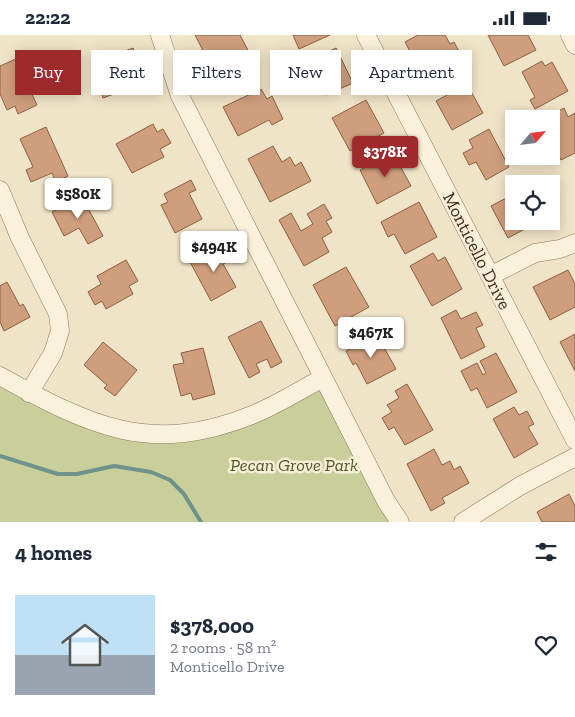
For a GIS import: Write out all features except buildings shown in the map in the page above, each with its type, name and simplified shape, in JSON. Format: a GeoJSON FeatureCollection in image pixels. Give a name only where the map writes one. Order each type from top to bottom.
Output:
{"type":"FeatureCollection","features":[{"type":"Feature","properties":{"kind":"street"},"geometry":{"type":"LineString","coordinates":[[160,35],[180,96],[386,501],[400,522]]}},
{"type":"Feature","properties":{"kind":"street","name":"Monticello Drive"},"geometry":{"type":"LineString","coordinates":[[366,35],[575,440]]}},
{"type":"Feature","properties":{"kind":"street"},"geometry":{"type":"LineString","coordinates":[[570,35],[575,45]]}},
{"type":"Feature","properties":{"kind":"street"},"geometry":{"type":"LineString","coordinates":[[0,190],[20,238],[58,314],[60,331],[54,353],[30,393]]}},
{"type":"Feature","properties":{"kind":"street"},"geometry":{"type":"LineString","coordinates":[[490,276],[535,253],[560,249],[575,243]]}},
{"type":"Feature","properties":{"kind":"street"},"geometry":{"type":"LineString","coordinates":[[0,376],[61,409],[104,427],[143,435],[171,435],[197,432],[253,414],[324,377]]}},
{"type":"Feature","properties":{"kind":"street"},"geometry":{"type":"LineString","coordinates":[[463,522],[520,486],[575,457]]}},
{"type":"Feature","properties":{"kind":"green space","name":"Pecan Grove Park"},"geometry":{"type":"Polygon","coordinates":[[[0,385],[79,425],[115,437],[153,441],[319,389],[391,522],[0,522],[0,385]]]}},
{"type":"Feature","properties":{"kind":"waterway"},"geometry":{"type":"LineString","coordinates":[[0,456],[58,474],[77,474],[114,466],[151,472],[170,480],[184,494],[201,522]]}}]}
